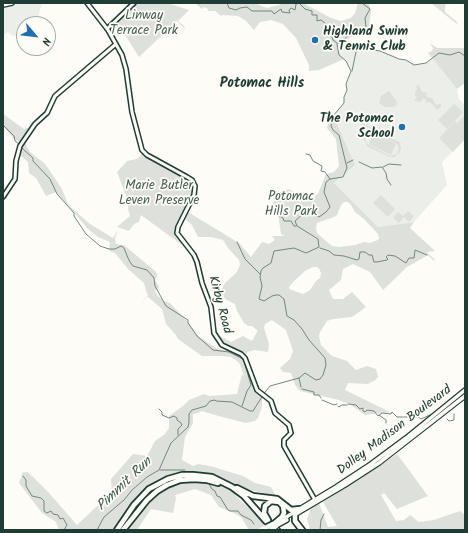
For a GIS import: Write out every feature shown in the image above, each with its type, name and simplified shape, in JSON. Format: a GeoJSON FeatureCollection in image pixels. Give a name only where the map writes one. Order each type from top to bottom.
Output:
{"type":"FeatureCollection","features":[{"type":"Feature","properties":{"kind":"highway"},"geometry":{"type":"LineString","coordinates":[[117,530],[141,497],[158,483],[171,478],[187,475],[212,477],[225,481],[251,495],[277,499],[292,510],[300,509]]}},
{"type":"Feature","properties":{"kind":"highway"},"geometry":{"type":"LineString","coordinates":[[212,477],[238,491],[272,528]]}},
{"type":"Feature","properties":{"kind":"highway"},"geometry":{"type":"LineString","coordinates":[[123,530],[141,505],[155,492],[174,482],[194,479],[215,482],[230,488],[272,528]]}},
{"type":"Feature","properties":{"kind":"highway"},"geometry":{"type":"LineString","coordinates":[[275,501],[281,504],[284,512],[282,518],[272,528],[264,512],[268,503],[275,501]]}},
{"type":"Feature","properties":{"kind":"highway"},"geometry":{"type":"LineString","coordinates":[[286,506],[302,530]]}},
{"type":"Feature","properties":{"kind":"main road"},"geometry":{"type":"LineString","coordinates":[[3,5],[12,3]]}},
{"type":"Feature","properties":{"kind":"main road","name":"Kirby Road"},"geometry":{"type":"LineString","coordinates":[[87,3],[107,29],[120,51],[126,69],[132,112],[142,150],[149,156],[192,180],[195,186],[194,196],[177,233],[194,255],[198,264],[202,283],[211,307],[214,333],[222,345],[241,354],[245,358],[257,389],[271,402],[276,414],[290,427],[291,433],[284,440],[284,446],[316,501]]}},
{"type":"Feature","properties":{"kind":"main road"},"geometry":{"type":"LineString","coordinates":[[107,29],[134,3]]}},
{"type":"Feature","properties":{"kind":"main road"},"geometry":{"type":"LineString","coordinates":[[3,197],[15,179],[16,161],[20,146],[35,124],[47,113],[55,96],[116,44]]}},
{"type":"Feature","properties":{"kind":"main road","name":"Dolley Madison Boulevard"},"geometry":{"type":"LineString","coordinates":[[272,528],[349,481],[383,458],[437,415],[465,390]]}},
{"type":"Feature","properties":{"kind":"main road","name":"Dolley Madison Boulevard"},"geometry":{"type":"LineString","coordinates":[[437,415],[465,396]]}},
{"type":"Feature","properties":{"kind":"main road","name":"Dolley Madison Boulevard"},"geometry":{"type":"LineString","coordinates":[[293,515],[300,509],[316,501]]}},
{"type":"Feature","properties":{"kind":"shaded area"},"geometry":{"type":"Polygon","coordinates":[[[22,3],[42,3],[39,16],[16,16],[16,36],[11,35],[8,32],[3,35],[3,8],[22,3]]]}},
{"type":"Feature","properties":{"kind":"shaded area","name":"The Potomac School"},"geometry":{"type":"Polygon","coordinates":[[[338,48],[371,48],[393,55],[399,59],[406,60],[414,65],[426,63],[432,58],[457,89],[459,99],[465,105],[465,139],[442,162],[447,185],[414,222],[378,227],[334,183],[355,165],[334,115],[344,103],[344,97],[347,90],[346,84],[351,71],[346,61],[339,55],[338,48]]]}},
{"type":"Feature","properties":{"kind":"green space","name":"Linway Terrace Park"},"geometry":{"type":"Polygon","coordinates":[[[137,3],[167,3],[189,10],[178,21],[186,30],[177,21],[139,57],[117,22],[137,3]]]}},
{"type":"Feature","properties":{"kind":"green space"},"geometry":{"type":"Polygon","coordinates":[[[256,3],[267,8],[284,3],[303,3],[331,18],[341,21],[351,18],[355,13],[358,3],[368,3],[371,10],[369,27],[338,44],[339,55],[344,59],[319,70],[309,71],[309,65],[296,38],[283,24],[271,20],[260,22],[254,30],[245,20],[238,16],[221,16],[215,11],[208,11],[208,9],[204,7],[202,9],[196,4],[256,3]]]}},
{"type":"Feature","properties":{"kind":"green space"},"geometry":{"type":"Polygon","coordinates":[[[431,3],[446,3],[445,12],[456,21],[458,25],[431,3]]]}},
{"type":"Feature","properties":{"kind":"green space"},"geometry":{"type":"Polygon","coordinates":[[[430,43],[437,48],[465,48],[465,83],[457,89],[428,53],[432,51],[433,48],[430,43]]]}},
{"type":"Feature","properties":{"kind":"green space"},"geometry":{"type":"Polygon","coordinates":[[[419,85],[422,92],[426,92],[427,97],[432,98],[436,105],[441,103],[441,107],[437,110],[430,102],[426,103],[426,100],[423,98],[421,102],[414,101],[417,97],[415,96],[417,89],[416,86],[419,85]]]}},
{"type":"Feature","properties":{"kind":"green space"},"geometry":{"type":"Polygon","coordinates":[[[389,91],[397,102],[396,106],[385,107],[379,103],[381,96],[389,91]]]}},
{"type":"Feature","properties":{"kind":"green space"},"geometry":{"type":"Polygon","coordinates":[[[454,104],[463,112],[447,129],[438,120],[454,104]]]}},
{"type":"Feature","properties":{"kind":"green space","name":"Potomac Hills Park"},"geometry":{"type":"Polygon","coordinates":[[[332,112],[355,165],[334,183],[378,227],[414,222],[410,228],[435,251],[427,252],[435,260],[434,261],[428,255],[407,267],[383,290],[370,272],[353,264],[343,269],[341,280],[329,290],[333,299],[343,299],[352,292],[366,307],[352,317],[327,321],[319,336],[321,345],[332,356],[347,361],[356,370],[367,366],[376,369],[378,377],[375,380],[368,384],[348,383],[345,390],[390,412],[365,415],[351,405],[339,400],[300,391],[295,385],[291,373],[283,372],[280,368],[290,359],[293,351],[286,330],[272,320],[265,324],[264,328],[269,344],[268,352],[255,350],[247,352],[246,356],[223,343],[218,335],[231,342],[243,336],[252,341],[257,332],[257,330],[252,326],[248,326],[244,323],[235,304],[225,299],[222,291],[225,283],[237,272],[240,265],[239,260],[223,240],[211,237],[198,237],[192,225],[185,219],[188,212],[239,243],[251,257],[262,242],[269,244],[275,240],[272,236],[285,236],[281,234],[278,213],[272,203],[288,189],[307,197],[314,197],[318,194],[326,174],[334,172],[339,166],[336,139],[327,128],[332,112]],[[344,202],[341,205],[337,215],[317,223],[317,233],[332,246],[339,247],[364,242],[370,243],[378,240],[378,234],[355,212],[348,202],[344,202]],[[313,267],[305,271],[294,281],[289,289],[303,294],[310,290],[320,278],[321,274],[317,267],[313,267]]]}},
{"type":"Feature","properties":{"kind":"green space"},"geometry":{"type":"Polygon","coordinates":[[[3,114],[24,129],[30,127],[20,143],[14,139],[3,126],[3,114]]]}},
{"type":"Feature","properties":{"kind":"green space"},"geometry":{"type":"Polygon","coordinates":[[[465,115],[465,139],[453,152],[440,139],[440,137],[455,121],[457,123],[465,115]]]}},
{"type":"Feature","properties":{"kind":"green space"},"geometry":{"type":"Polygon","coordinates":[[[362,123],[370,127],[368,131],[371,128],[401,143],[399,153],[394,157],[389,157],[367,146],[363,138],[367,131],[363,132],[362,123]],[[372,131],[366,135],[365,138],[366,143],[390,156],[397,154],[399,148],[397,144],[372,131]]]}},
{"type":"Feature","properties":{"kind":"green space"},"geometry":{"type":"Polygon","coordinates":[[[374,132],[396,144],[391,155],[369,144],[374,132]]]}},
{"type":"Feature","properties":{"kind":"green space"},"geometry":{"type":"Polygon","coordinates":[[[24,142],[30,152],[48,168],[62,189],[68,204],[74,210],[90,224],[113,238],[118,230],[115,238],[116,244],[124,245],[155,271],[157,277],[155,280],[159,287],[155,291],[158,296],[164,301],[170,303],[189,323],[198,336],[216,348],[240,354],[247,363],[253,386],[257,393],[262,396],[262,407],[258,418],[255,421],[246,423],[202,411],[193,414],[193,423],[185,437],[182,460],[193,466],[198,464],[210,466],[243,476],[255,483],[271,487],[276,496],[241,488],[235,495],[266,525],[256,530],[249,530],[241,517],[219,507],[211,495],[195,489],[175,495],[176,498],[173,513],[151,509],[137,530],[59,530],[56,522],[42,513],[19,483],[23,472],[28,472],[77,525],[112,492],[111,479],[133,454],[147,456],[155,441],[165,434],[169,428],[169,416],[189,400],[204,394],[209,396],[237,394],[242,374],[244,376],[240,364],[231,357],[202,356],[178,339],[166,324],[162,309],[147,297],[148,295],[144,283],[128,269],[115,253],[109,251],[110,242],[98,237],[89,230],[56,192],[46,196],[36,178],[29,173],[28,162],[19,154],[24,142]]]}},
{"type":"Feature","properties":{"kind":"green space","name":"Marie Butler Leven Preserve"},"geometry":{"type":"Polygon","coordinates":[[[142,154],[190,180],[194,185],[194,191],[177,226],[177,237],[182,245],[141,215],[139,222],[134,224],[129,231],[117,227],[130,216],[128,201],[117,172],[127,161],[137,159],[142,154]]]}},
{"type":"Feature","properties":{"kind":"green space"},"geometry":{"type":"Polygon","coordinates":[[[381,195],[395,209],[388,217],[373,203],[381,195]]]}},
{"type":"Feature","properties":{"kind":"green space"},"geometry":{"type":"Polygon","coordinates":[[[408,211],[414,216],[409,222],[404,217],[399,223],[393,218],[398,212],[403,216],[408,211]]]}},
{"type":"Feature","properties":{"kind":"green space"},"geometry":{"type":"Polygon","coordinates":[[[397,454],[428,496],[397,509],[384,493],[381,495],[396,521],[404,520],[410,515],[419,522],[434,520],[460,511],[465,515],[465,530],[310,530],[307,519],[311,508],[319,503],[328,527],[337,526],[323,502],[397,454]]]}},
{"type":"Feature","properties":{"kind":"waterway"},"geometry":{"type":"LineString","coordinates":[[224,3],[227,3],[229,8],[236,10],[247,7],[252,11],[272,11],[274,14],[281,9],[282,12],[290,13],[289,10],[291,8],[295,10],[296,4],[299,3],[305,9],[312,11],[312,15],[317,15],[317,21],[321,20],[334,30],[331,35],[333,40],[337,43]]}},
{"type":"Feature","properties":{"kind":"waterway","name":"Pimmit Run"},"geometry":{"type":"LineString","coordinates":[[338,43],[343,41],[351,32],[366,27],[365,18],[370,9],[362,3]]}},
{"type":"Feature","properties":{"kind":"waterway","name":"Pimmit Run"},"geometry":{"type":"LineString","coordinates":[[97,530],[104,517],[147,477],[159,470],[171,443],[188,427],[189,414],[192,410],[206,406],[210,401],[215,400],[232,402],[253,411],[270,386],[299,378],[305,373],[316,380],[320,379],[323,375],[326,365],[325,358],[294,320],[287,316],[284,299],[279,295],[272,296],[264,301],[259,299],[262,286],[260,277],[261,271],[271,263],[274,251],[294,248],[306,253],[319,247],[318,239],[297,226],[295,221],[305,212],[319,217],[326,212],[330,207],[324,192],[326,182],[330,179],[343,177],[347,168],[339,135],[331,126],[333,116],[344,103],[344,97],[347,90],[346,84],[351,71],[346,61],[339,55],[337,44]]}},
{"type":"Feature","properties":{"kind":"waterway"},"geometry":{"type":"LineString","coordinates":[[352,71],[356,52],[362,48],[380,51],[399,59],[406,60],[414,65],[426,63],[439,53],[450,55],[459,52],[465,56]]}},
{"type":"Feature","properties":{"kind":"waterway"},"geometry":{"type":"LineString","coordinates":[[3,125],[14,136],[15,141],[19,144]]}},
{"type":"Feature","properties":{"kind":"waterway"},"geometry":{"type":"LineString","coordinates":[[22,148],[33,158],[33,161],[50,179],[57,194],[74,213],[74,216],[86,234],[100,246],[109,249],[115,249],[121,246],[124,248],[133,266],[147,270],[154,278],[155,286],[166,306],[188,320],[188,323],[197,336],[213,350],[229,352],[244,361],[251,385],[247,391],[242,406]]}},
{"type":"Feature","properties":{"kind":"waterway"},"geometry":{"type":"LineString","coordinates":[[306,154],[310,155],[313,161],[322,166],[321,171],[325,172],[330,179]]}},
{"type":"Feature","properties":{"kind":"waterway"},"geometry":{"type":"LineString","coordinates":[[347,163],[353,160]]}},
{"type":"Feature","properties":{"kind":"waterway"},"geometry":{"type":"LineString","coordinates":[[359,162],[372,168],[382,167],[391,185]]}},
{"type":"Feature","properties":{"kind":"waterway"},"geometry":{"type":"LineString","coordinates":[[383,167],[389,164],[401,165]]}},
{"type":"Feature","properties":{"kind":"waterway"},"geometry":{"type":"LineString","coordinates":[[272,212],[283,218],[284,221],[291,221],[294,226],[296,226]]}},
{"type":"Feature","properties":{"kind":"waterway"},"geometry":{"type":"LineString","coordinates":[[237,242],[245,259],[260,274]]}},
{"type":"Feature","properties":{"kind":"waterway"},"geometry":{"type":"LineString","coordinates":[[320,248],[329,251],[334,255],[357,260],[359,259],[360,252],[365,252],[372,255],[374,262],[387,260],[388,259],[386,257],[388,255],[395,256],[406,263],[409,258],[414,258],[415,250],[427,255]]}},
{"type":"Feature","properties":{"kind":"waterway"},"geometry":{"type":"LineString","coordinates":[[299,378],[301,387]]}},
{"type":"Feature","properties":{"kind":"waterway"},"geometry":{"type":"LineString","coordinates":[[302,389],[314,392],[314,395],[319,395],[321,398]]}},
{"type":"Feature","properties":{"kind":"waterway"},"geometry":{"type":"LineString","coordinates":[[322,400],[334,405],[337,404]]}},
{"type":"Feature","properties":{"kind":"waterway"},"geometry":{"type":"LineString","coordinates":[[348,404],[356,405],[360,409],[363,408],[363,411],[365,412],[367,410],[374,411],[378,416],[382,413],[391,414],[392,412],[397,417],[403,417]]}},
{"type":"Feature","properties":{"kind":"waterway"},"geometry":{"type":"LineString","coordinates":[[338,406],[347,405]]}},
{"type":"Feature","properties":{"kind":"waterway"},"geometry":{"type":"LineString","coordinates":[[159,409],[162,412],[162,415],[169,418],[174,416],[181,423],[182,425],[178,429],[178,435]]}},
{"type":"Feature","properties":{"kind":"waterway"},"geometry":{"type":"LineString","coordinates":[[447,419],[449,421],[454,420],[454,414]]}},
{"type":"Feature","properties":{"kind":"waterway"},"geometry":{"type":"LineString","coordinates":[[379,415],[386,420],[386,423]]}},
{"type":"Feature","properties":{"kind":"waterway"},"geometry":{"type":"LineString","coordinates":[[404,417],[411,417],[415,419],[417,416],[421,419],[430,415]]}},
{"type":"Feature","properties":{"kind":"waterway"},"geometry":{"type":"LineString","coordinates":[[160,470],[185,470]]}},
{"type":"Feature","properties":{"kind":"waterway"},"geometry":{"type":"LineString","coordinates":[[23,476],[26,480],[26,486],[32,496],[41,498],[44,501],[44,511],[47,513],[51,511],[53,514],[58,515],[60,519],[63,518],[67,525],[64,530]]}},
{"type":"Feature","properties":{"kind":"waterway"},"geometry":{"type":"LineString","coordinates":[[209,484],[217,496],[220,497],[228,510],[238,511],[241,515],[251,520],[254,524]]}},
{"type":"Feature","properties":{"kind":"waterway"},"geometry":{"type":"LineString","coordinates":[[320,530],[321,520],[324,514]]}},
{"type":"Feature","properties":{"kind":"place","name":"Highland Swim & Tennis Club"},"geometry":{"type":"Point","coordinates":[315,40]}},
{"type":"Feature","properties":{"kind":"place","name":"The Potomac School"},"geometry":{"type":"Point","coordinates":[402,127]}},
{"type":"Feature","properties":{"kind":"district","name":"Potomac Hills"},"geometry":{"type":"Point","coordinates":[262,85]}}]}
